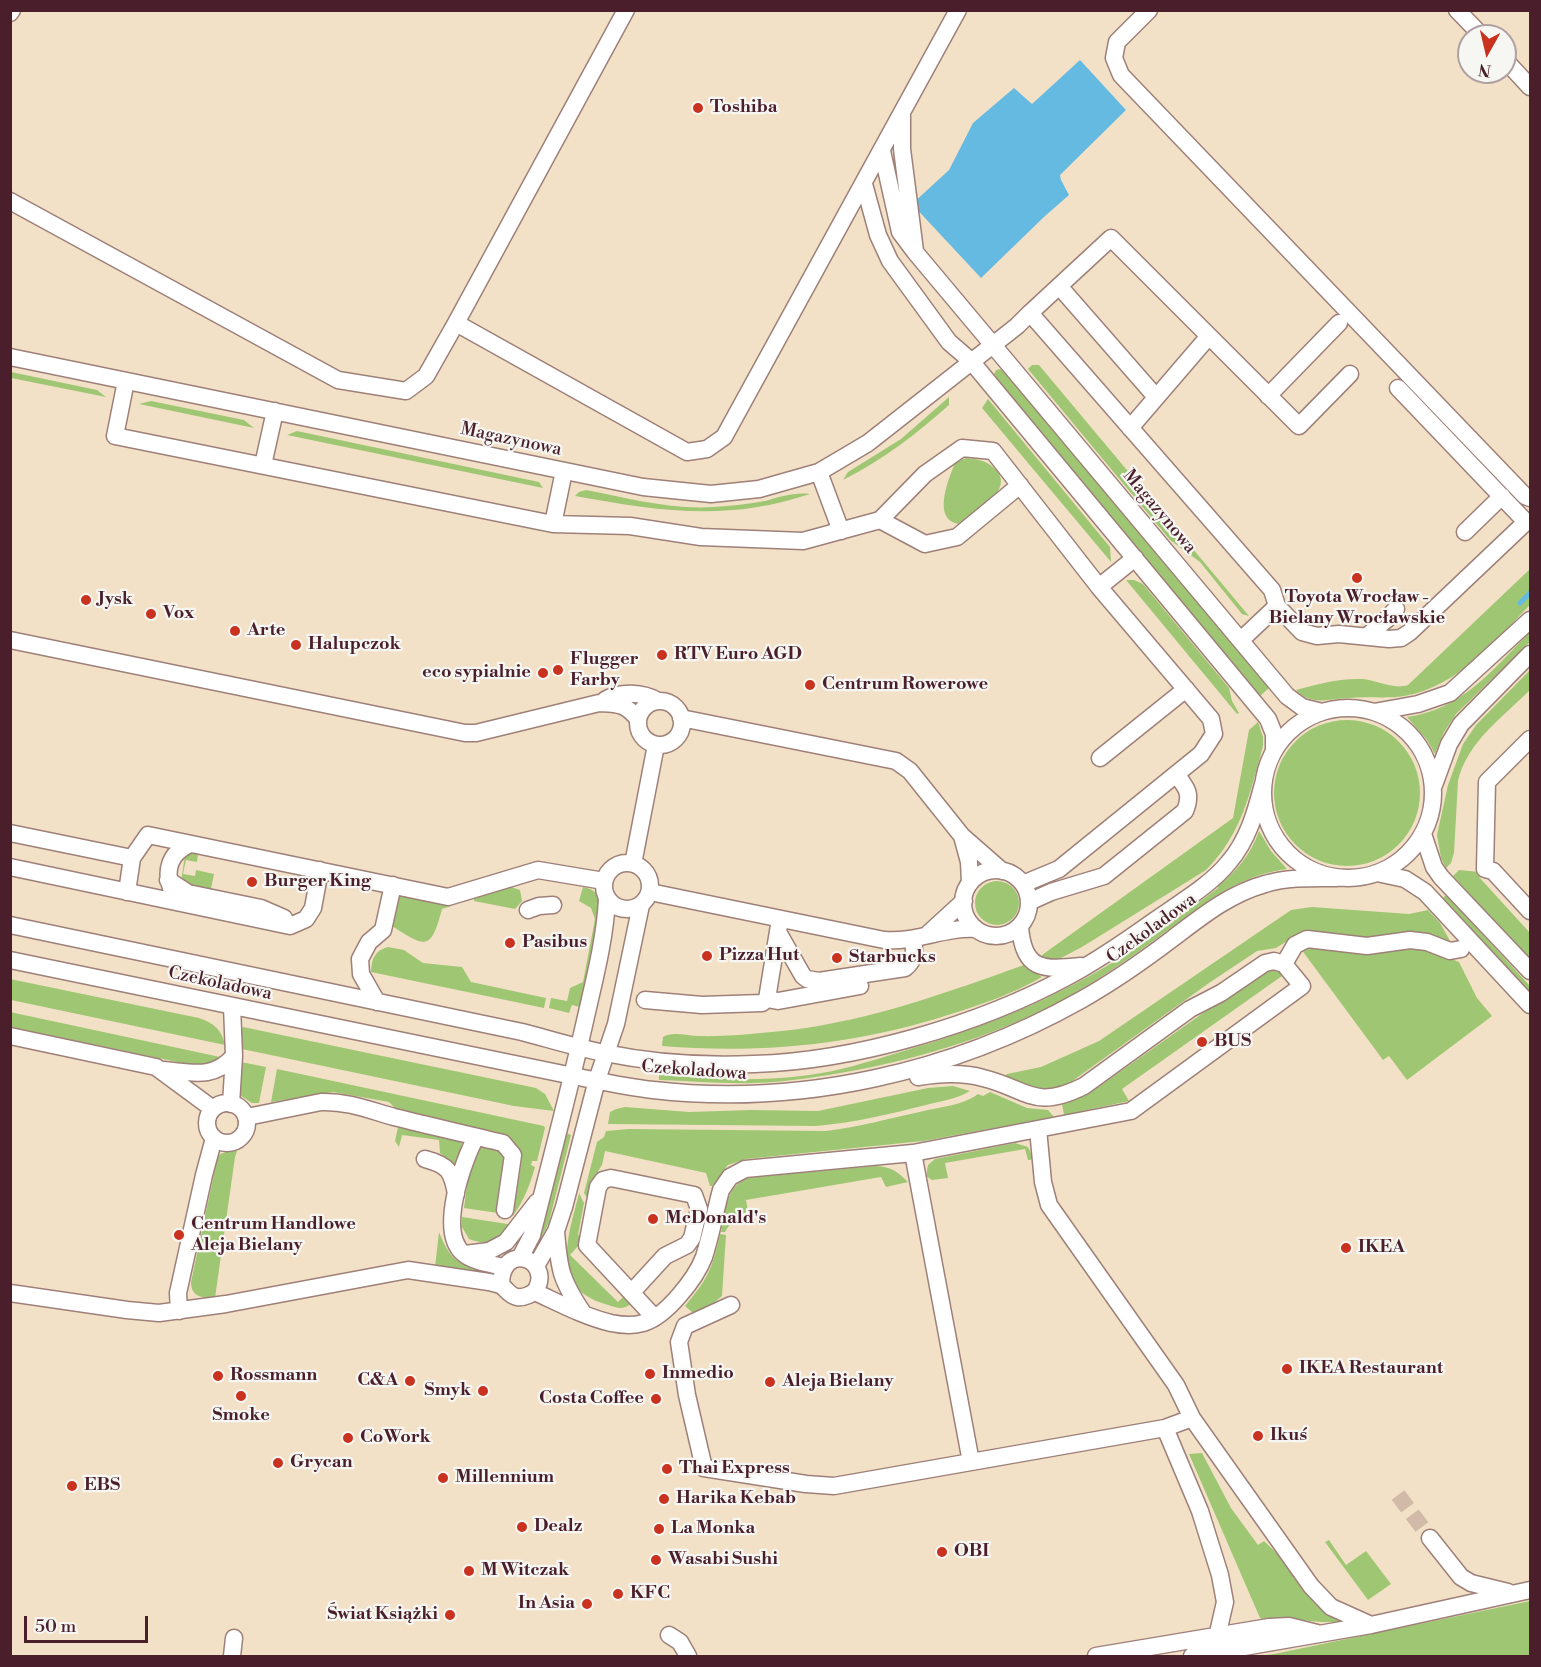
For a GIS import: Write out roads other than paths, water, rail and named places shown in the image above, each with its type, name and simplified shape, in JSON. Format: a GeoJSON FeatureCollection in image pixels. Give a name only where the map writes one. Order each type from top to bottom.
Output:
{"type":"FeatureCollection","features":[{"type":"Feature","properties":{"kind":"street"},"geometry":{"type":"LineString","coordinates":[[10,201],[338,380],[406,391],[426,376],[626,10]]}},
{"type":"Feature","properties":{"kind":"street"},"geometry":{"type":"LineString","coordinates":[[456,323],[687,452],[707,449],[724,437],[958,10]]}},
{"type":"Feature","properties":{"kind":"street"},"geometry":{"type":"LineString","coordinates":[[1149,10],[1117,42],[1114,58],[1121,75],[1525,496],[1530,498]]}},
{"type":"Feature","properties":{"kind":"street"},"geometry":{"type":"LineString","coordinates":[[1458,10],[1471,24]]}},
{"type":"Feature","properties":{"kind":"street"},"geometry":{"type":"LineString","coordinates":[[1517,73],[1530,87]]}},
{"type":"Feature","properties":{"kind":"street"},"geometry":{"type":"LineString","coordinates":[[902,114],[902,149],[915,252]]}},
{"type":"Feature","properties":{"kind":"street"},"geometry":{"type":"LineString","coordinates":[[882,151],[900,232],[993,345],[1112,238],[1299,426],[1350,374]]}},
{"type":"Feature","properties":{"kind":"street"},"geometry":{"type":"LineString","coordinates":[[864,184],[878,235],[890,261],[949,342],[971,361],[1268,719],[1274,734],[1274,750]]}},
{"type":"Feature","properties":{"kind":"street"},"geometry":{"type":"LineString","coordinates":[[1059,286],[1156,397]]}},
{"type":"Feature","properties":{"kind":"street"},"geometry":{"type":"LineString","coordinates":[[1030,313],[1272,590],[1277,606],[1302,632],[1317,636],[1401,638],[1526,522],[1398,388]]}},
{"type":"Feature","properties":{"kind":"street"},"geometry":{"type":"LineString","coordinates":[[1268,396],[1339,323]]}},
{"type":"Feature","properties":{"kind":"street"},"geometry":{"type":"LineString","coordinates":[[1130,428],[1209,336]]}},
{"type":"Feature","properties":{"kind":"street","name":"Magazynowa"},"geometry":{"type":"LineString","coordinates":[[10,357],[643,488],[711,494],[759,489],[819,472],[868,442],[993,345],[1287,696],[1302,707],[1322,712]]}},
{"type":"Feature","properties":{"kind":"street"},"geometry":{"type":"LineString","coordinates":[[126,381],[115,436],[553,524],[630,526],[701,537],[803,542],[880,520],[925,474],[962,448],[993,450],[1099,587],[1211,720],[1214,734],[1201,754],[1059,869],[1024,885]]}},
{"type":"Feature","properties":{"kind":"street"},"geometry":{"type":"LineString","coordinates":[[263,465],[275,411]]}},
{"type":"Feature","properties":{"kind":"street"},"geometry":{"type":"LineString","coordinates":[[553,524],[564,471]]}},
{"type":"Feature","properties":{"kind":"street"},"geometry":{"type":"LineString","coordinates":[[819,472],[841,531]]}},
{"type":"Feature","properties":{"kind":"street"},"geometry":{"type":"LineString","coordinates":[[880,520],[926,544],[957,537],[1020,485]]}},
{"type":"Feature","properties":{"kind":"street"},"geometry":{"type":"LineString","coordinates":[[1465,531],[1502,496]]}},
{"type":"Feature","properties":{"kind":"street"},"geometry":{"type":"LineString","coordinates":[[1099,587],[1135,558]]}},
{"type":"Feature","properties":{"kind":"street"},"geometry":{"type":"LineString","coordinates":[[1241,640],[1277,606]]}},
{"type":"Feature","properties":{"kind":"street"},"geometry":{"type":"LineString","coordinates":[[1368,636],[1396,609]]}},
{"type":"Feature","properties":{"kind":"street"},"geometry":{"type":"LineString","coordinates":[[1373,712],[1418,704],[1450,693],[1530,620]]}},
{"type":"Feature","properties":{"kind":"street"},"geometry":{"type":"LineString","coordinates":[[10,640],[465,733],[476,733],[629,694],[651,697],[674,706],[681,718],[681,729],[675,740],[664,745],[656,745],[641,735],[638,719],[627,707],[599,703]]}},
{"type":"Feature","properties":{"kind":"street"},"geometry":{"type":"LineString","coordinates":[[1433,789],[1430,772],[1415,741],[1396,724],[1373,712],[1348,708],[1322,712],[1294,726],[1274,750],[1265,772],[1263,804],[1268,823],[1281,846],[1306,867],[1337,878],[1357,878],[1377,873],[1404,857],[1423,834],[1429,820],[1433,789],[1449,744],[1461,724],[1530,654]]}},
{"type":"Feature","properties":{"kind":"street"},"geometry":{"type":"LineString","coordinates":[[1100,758],[1186,689]]}},
{"type":"Feature","properties":{"kind":"street"},"geometry":{"type":"LineString","coordinates":[[638,719],[645,706],[658,701]]}},
{"type":"Feature","properties":{"kind":"street"},"geometry":{"type":"LineString","coordinates":[[645,898],[779,925],[897,942],[963,928],[1003,935],[1020,926],[1025,919],[1029,902],[1024,885],[1002,871],[962,836],[910,771],[896,761],[681,718]]}},
{"type":"Feature","properties":{"kind":"street"},"geometry":{"type":"LineString","coordinates":[[1530,739],[1487,782],[1485,869],[1493,871],[1530,911]]}},
{"type":"Feature","properties":{"kind":"street"},"geometry":{"type":"LineString","coordinates":[[633,864],[656,745]]}},
{"type":"Feature","properties":{"kind":"street"},"geometry":{"type":"LineString","coordinates":[[1029,902],[1051,892],[1104,876],[1185,811],[1189,801],[1187,788],[1176,774]]}},
{"type":"Feature","properties":{"kind":"street","name":"Czekoladowa"},"geometry":{"type":"LineString","coordinates":[[10,925],[522,1032],[605,1053],[674,1062],[724,1065],[791,1062],[855,1053],[936,1030],[989,1012],[1088,965],[1186,899],[1228,865],[1249,829],[1263,784]]}},
{"type":"Feature","properties":{"kind":"street"},"geometry":{"type":"LineString","coordinates":[[10,833],[132,858]]}},
{"type":"Feature","properties":{"kind":"street"},"geometry":{"type":"LineString","coordinates":[[1423,834],[1426,847],[1439,875],[1530,971]]}},
{"type":"Feature","properties":{"kind":"street"},"geometry":{"type":"LineString","coordinates":[[127,892],[132,858],[148,835],[448,897],[538,870],[604,881]]}},
{"type":"Feature","properties":{"kind":"street"},"geometry":{"type":"LineString","coordinates":[[962,836],[969,862],[970,883],[964,901],[966,916],[976,929]]}},
{"type":"Feature","properties":{"kind":"street"},"geometry":{"type":"LineString","coordinates":[[185,905],[171,890],[168,880],[173,856],[178,849],[190,844]]}},
{"type":"Feature","properties":{"kind":"street"},"geometry":{"type":"LineString","coordinates":[[520,1258],[532,1235],[573,1077],[606,917],[607,899],[604,881],[608,872],[617,865],[633,864],[646,873],[650,883],[616,1024],[597,1080],[564,1207],[556,1231],[537,1266]]}},
{"type":"Feature","properties":{"kind":"street"},"geometry":{"type":"LineString","coordinates":[[10,867],[290,926],[306,919],[313,908],[320,870]]}},
{"type":"Feature","properties":{"kind":"street"},"geometry":{"type":"LineString","coordinates":[[970,883],[981,874],[1002,871]]}},
{"type":"Feature","properties":{"kind":"street"},"geometry":{"type":"LineString","coordinates":[[1377,873],[1405,879],[1425,892],[1530,1005]]}},
{"type":"Feature","properties":{"kind":"street","name":"Czekoladowa"},"geometry":{"type":"LineString","coordinates":[[10,960],[573,1077],[652,1090],[752,1094],[819,1088],[893,1074],[950,1059],[1023,1030],[1064,1009],[1112,981],[1222,902],[1243,892],[1281,880],[1337,878]]}},
{"type":"Feature","properties":{"kind":"street"},"geometry":{"type":"LineString","coordinates":[[168,880],[188,893],[261,908],[282,917],[290,926]]}},
{"type":"Feature","properties":{"kind":"street"},"geometry":{"type":"LineString","coordinates":[[377,1002],[361,974],[360,959],[369,942],[383,930],[393,885]]}},
{"type":"Feature","properties":{"kind":"street"},"geometry":{"type":"LineString","coordinates":[[607,899],[623,909],[635,908],[645,898]]}},
{"type":"Feature","properties":{"kind":"street"},"geometry":{"type":"LineString","coordinates":[[779,925],[799,971],[807,979],[819,981],[905,968],[914,956],[921,936],[964,901]]}},
{"type":"Feature","properties":{"kind":"street"},"geometry":{"type":"LineString","coordinates":[[528,910],[553,905]]}},
{"type":"Feature","properties":{"kind":"street"},"geometry":{"type":"LineString","coordinates":[[645,1000],[702,1005],[762,1003],[767,999],[779,925]]}},
{"type":"Feature","properties":{"kind":"street"},"geometry":{"type":"LineString","coordinates":[[1020,926],[1025,950],[1040,967],[1055,969],[1088,965]]}},
{"type":"Feature","properties":{"kind":"street"},"geometry":{"type":"LineString","coordinates":[[1284,964],[1295,945],[1307,939],[1366,946],[1410,940],[1426,942],[1450,951],[1461,949]]}},
{"type":"Feature","properties":{"kind":"street"},"geometry":{"type":"LineString","coordinates":[[535,1292],[583,1314],[611,1323],[645,1323],[668,1307],[695,1275],[704,1257],[721,1190],[736,1172],[776,1165],[913,1153],[1131,1111],[1302,986],[1284,964],[1274,961],[1265,963],[1221,993],[1190,1009],[1084,1086],[1067,1095],[1052,1098],[1029,1096],[971,1075],[944,1074],[915,1078],[893,1074]]}},
{"type":"Feature","properties":{"kind":"street"},"geometry":{"type":"LineString","coordinates":[[767,999],[778,1001],[862,986],[870,973]]}},
{"type":"Feature","properties":{"kind":"street"},"geometry":{"type":"LineString","coordinates":[[231,1104],[234,1056],[232,1006]]}},
{"type":"Feature","properties":{"kind":"street"},"geometry":{"type":"LineString","coordinates":[[10,1036],[149,1064],[163,1070],[213,1109]]}},
{"type":"Feature","properties":{"kind":"street"},"geometry":{"type":"LineString","coordinates":[[163,1070],[213,1072],[226,1066],[234,1056]]}},
{"type":"Feature","properties":{"kind":"street"},"geometry":{"type":"LineString","coordinates":[[247,1117],[334,1101],[502,1143],[513,1155],[505,1210]]}},
{"type":"Feature","properties":{"kind":"street"},"geometry":{"type":"LineString","coordinates":[[223,1104],[231,1104],[241,1108],[247,1117],[247,1127],[240,1139],[227,1143],[210,1134],[207,1121],[213,1109],[223,1104]]}},
{"type":"Feature","properties":{"kind":"street"},"geometry":{"type":"LineString","coordinates":[[1038,1129],[1043,1182],[1049,1205],[1176,1385],[1192,1418],[1311,1586],[1332,1607],[1371,1625]]}},
{"type":"Feature","properties":{"kind":"street"},"geometry":{"type":"LineString","coordinates":[[476,1137],[469,1150],[456,1195],[451,1223],[454,1240],[464,1254],[481,1262],[504,1267]]}},
{"type":"Feature","properties":{"kind":"street"},"geometry":{"type":"LineString","coordinates":[[179,1311],[178,1293],[214,1138]]}},
{"type":"Feature","properties":{"kind":"street"},"geometry":{"type":"LineString","coordinates":[[913,1153],[971,1462]]}},
{"type":"Feature","properties":{"kind":"street"},"geometry":{"type":"LineString","coordinates":[[425,1159],[446,1166],[453,1177],[456,1195]]}},
{"type":"Feature","properties":{"kind":"street"},"geometry":{"type":"LineString","coordinates":[[632,1292],[665,1256],[687,1245],[692,1238],[699,1209],[693,1195],[611,1178],[603,1180],[598,1187],[587,1245],[654,1317]]}},
{"type":"Feature","properties":{"kind":"street"},"geometry":{"type":"LineString","coordinates":[[464,1254],[489,1251],[506,1242],[542,1194]]}},
{"type":"Feature","properties":{"kind":"street"},"geometry":{"type":"LineString","coordinates":[[556,1231],[561,1274],[569,1293],[583,1314]]}},
{"type":"Feature","properties":{"kind":"street"},"geometry":{"type":"LineString","coordinates":[[10,1293],[144,1312],[179,1311],[408,1270],[501,1285],[511,1295],[524,1297],[535,1292],[540,1279],[537,1266],[520,1258],[513,1259],[501,1273],[501,1285]]}},
{"type":"Feature","properties":{"kind":"street"},"geometry":{"type":"LineString","coordinates":[[730,1305],[685,1326],[679,1342],[687,1395],[704,1468],[806,1484],[834,1486],[1165,1428],[1192,1418]]}},
{"type":"Feature","properties":{"kind":"street"},"geometry":{"type":"LineString","coordinates":[[1165,1428],[1200,1511],[1220,1575],[1225,1602],[1216,1637]]}},
{"type":"Feature","properties":{"kind":"street"},"geometry":{"type":"LineString","coordinates":[[1430,1538],[1461,1577],[1478,1585],[1522,1591]]}},
{"type":"Feature","properties":{"kind":"street"},"geometry":{"type":"LineString","coordinates":[[1192,1656],[1371,1625],[1522,1591]]}},
{"type":"Feature","properties":{"kind":"street"},"geometry":{"type":"LineString","coordinates":[[1096,1656],[1269,1627],[1289,1626],[1323,1634]]}},
{"type":"Feature","properties":{"kind":"street"},"geometry":{"type":"LineString","coordinates":[[669,1635],[680,1642],[688,1656]]}},
{"type":"Feature","properties":{"kind":"street"},"geometry":{"type":"LineString","coordinates":[[232,1656],[234,1638]]}},
{"type":"Feature","properties":{"kind":"water"},"geometry":{"type":"Polygon","coordinates":[[[1080,60],[1126,110],[1060,175],[1069,195],[981,278],[912,204],[949,170],[973,123],[1014,88],[1032,104],[1080,60]]]}},
{"type":"Feature","properties":{"kind":"waterway"},"geometry":{"type":"LineString","coordinates":[[1520,603],[1530,593]]}},
{"type":"Feature","properties":{"kind":"tunnel"},"geometry":{"type":"LineString","coordinates":[[1398,1495],[1430,1538]]}},
{"type":"Feature","properties":{"kind":"place","name":"Toshiba"},"geometry":{"type":"Point","coordinates":[698,108]}},
{"type":"Feature","properties":{"kind":"place","name":"Toyota Wrocław - Bielany Wrocławskie"},"geometry":{"type":"Point","coordinates":[1357,578]}},
{"type":"Feature","properties":{"kind":"place","name":"Jysk"},"geometry":{"type":"Point","coordinates":[86,600]}},
{"type":"Feature","properties":{"kind":"place","name":"Vox"},"geometry":{"type":"Point","coordinates":[151,614]}},
{"type":"Feature","properties":{"kind":"place","name":"Arte"},"geometry":{"type":"Point","coordinates":[235,631]}},
{"type":"Feature","properties":{"kind":"place","name":"Halupczok"},"geometry":{"type":"Point","coordinates":[296,645]}},
{"type":"Feature","properties":{"kind":"place","name":"RTV Euro AGD"},"geometry":{"type":"Point","coordinates":[662,655]}},
{"type":"Feature","properties":{"kind":"place","name":"Flugger Farby"},"geometry":{"type":"Point","coordinates":[558,670]}},
{"type":"Feature","properties":{"kind":"place","name":"eco sypialnie"},"geometry":{"type":"Point","coordinates":[543,673]}},
{"type":"Feature","properties":{"kind":"place","name":"Centrum Rowerowe"},"geometry":{"type":"Point","coordinates":[810,685]}},
{"type":"Feature","properties":{"kind":"place","name":"Burger King"},"geometry":{"type":"Point","coordinates":[252,882]}},
{"type":"Feature","properties":{"kind":"place","name":"Pasibus"},"geometry":{"type":"Point","coordinates":[510,943]}},
{"type":"Feature","properties":{"kind":"place","name":"Pizza Hut"},"geometry":{"type":"Point","coordinates":[707,956]}},
{"type":"Feature","properties":{"kind":"place","name":"Starbucks"},"geometry":{"type":"Point","coordinates":[837,958]}},
{"type":"Feature","properties":{"kind":"place","name":"BUS"},"geometry":{"type":"Point","coordinates":[1202,1042]}},
{"type":"Feature","properties":{"kind":"place","name":"McDonald's"},"geometry":{"type":"Point","coordinates":[653,1219]}},
{"type":"Feature","properties":{"kind":"place","name":"Centrum Handlowe Aleja Bielany"},"geometry":{"type":"Point","coordinates":[179,1235]}},
{"type":"Feature","properties":{"kind":"place","name":"IKEA"},"geometry":{"type":"Point","coordinates":[1346,1248]}},
{"type":"Feature","properties":{"kind":"place","name":"IKEA Restaurant"},"geometry":{"type":"Point","coordinates":[1287,1369]}},
{"type":"Feature","properties":{"kind":"place","name":"Inmedio"},"geometry":{"type":"Point","coordinates":[650,1374]}},
{"type":"Feature","properties":{"kind":"place","name":"Rossmann"},"geometry":{"type":"Point","coordinates":[218,1376]}},
{"type":"Feature","properties":{"kind":"place","name":"C&A"},"geometry":{"type":"Point","coordinates":[410,1381]}},
{"type":"Feature","properties":{"kind":"place","name":"Aleja Bielany"},"geometry":{"type":"Point","coordinates":[770,1382]}},
{"type":"Feature","properties":{"kind":"place","name":"Smyk"},"geometry":{"type":"Point","coordinates":[483,1391]}},
{"type":"Feature","properties":{"kind":"place","name":"Smoke"},"geometry":{"type":"Point","coordinates":[241,1396]}},
{"type":"Feature","properties":{"kind":"place","name":"Costa Coffee"},"geometry":{"type":"Point","coordinates":[656,1399]}},
{"type":"Feature","properties":{"kind":"place","name":"Ikuś"},"geometry":{"type":"Point","coordinates":[1258,1436]}},
{"type":"Feature","properties":{"kind":"place","name":"CoWork"},"geometry":{"type":"Point","coordinates":[348,1438]}},
{"type":"Feature","properties":{"kind":"place","name":"Grycan"},"geometry":{"type":"Point","coordinates":[278,1463]}},
{"type":"Feature","properties":{"kind":"place","name":"Thai Express"},"geometry":{"type":"Point","coordinates":[667,1469]}},
{"type":"Feature","properties":{"kind":"place","name":"Millennium"},"geometry":{"type":"Point","coordinates":[443,1478]}},
{"type":"Feature","properties":{"kind":"place","name":"EBS"},"geometry":{"type":"Point","coordinates":[72,1486]}},
{"type":"Feature","properties":{"kind":"place","name":"Harika Kebab"},"geometry":{"type":"Point","coordinates":[664,1499]}},
{"type":"Feature","properties":{"kind":"place","name":"Dealz"},"geometry":{"type":"Point","coordinates":[522,1527]}},
{"type":"Feature","properties":{"kind":"place","name":"La Monka"},"geometry":{"type":"Point","coordinates":[659,1529]}},
{"type":"Feature","properties":{"kind":"place","name":"OBI"},"geometry":{"type":"Point","coordinates":[942,1552]}},
{"type":"Feature","properties":{"kind":"place","name":"Wasabi Sushi"},"geometry":{"type":"Point","coordinates":[656,1560]}},
{"type":"Feature","properties":{"kind":"place","name":"M Witczak"},"geometry":{"type":"Point","coordinates":[469,1571]}},
{"type":"Feature","properties":{"kind":"place","name":"KFC"},"geometry":{"type":"Point","coordinates":[618,1594]}},
{"type":"Feature","properties":{"kind":"place","name":"In Asia"},"geometry":{"type":"Point","coordinates":[587,1604]}},
{"type":"Feature","properties":{"kind":"place","name":"Świat Książki"},"geometry":{"type":"Point","coordinates":[450,1615]}}]}
